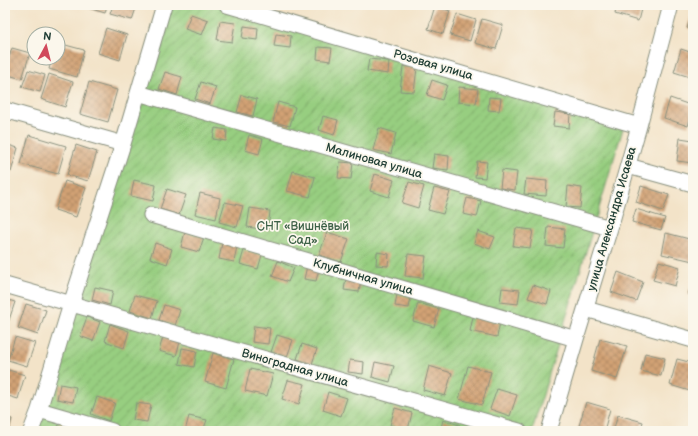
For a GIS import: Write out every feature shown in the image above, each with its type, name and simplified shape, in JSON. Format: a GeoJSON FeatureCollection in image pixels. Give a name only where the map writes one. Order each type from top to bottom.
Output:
{"type":"FeatureCollection","features":[{"type":"Feature","properties":{"kind":"street"},"geometry":{"type":"LineString","coordinates":[[31,431],[39,410],[71,304],[123,144],[164,5]]}},
{"type":"Feature","properties":{"kind":"street","name":"Розовая улица"},"geometry":{"type":"LineString","coordinates":[[227,5],[639,126]]}},
{"type":"Feature","properties":{"kind":"street","name":"улица Александра Исаева"},"geometry":{"type":"LineString","coordinates":[[549,431],[628,166],[671,5]]}},
{"type":"Feature","properties":{"kind":"street","name":"Малиновая улица"},"geometry":{"type":"LineString","coordinates":[[138,93],[610,228]]}},
{"type":"Feature","properties":{"kind":"street"},"geometry":{"type":"LineString","coordinates":[[5,110],[123,144]]}},
{"type":"Feature","properties":{"kind":"street"},"geometry":{"type":"LineString","coordinates":[[628,166],[693,184]]}},
{"type":"Feature","properties":{"kind":"street","name":"Клубничная улица"},"geometry":{"type":"LineString","coordinates":[[151,215],[576,339]]}},
{"type":"Feature","properties":{"kind":"street","name":"Виноградная улица"},"geometry":{"type":"LineString","coordinates":[[5,285],[519,431]]}},
{"type":"Feature","properties":{"kind":"street"},"geometry":{"type":"LineString","coordinates":[[586,309],[693,340]]}},
{"type":"Feature","properties":{"kind":"street"},"geometry":{"type":"LineString","coordinates":[[39,410],[112,431]]}},
{"type":"Feature","properties":{"kind":"green space","name":"СНТ «Вишнёвый Cад»"},"geometry":{"type":"Polygon","coordinates":[[[164,5],[227,5],[625,122],[532,431],[31,431],[164,5]]]}},
{"type":"Feature","properties":{"kind":"building"},"geometry":{"type":"Polygon","coordinates":[[[78,5],[107,5],[105,13],[78,5]]]}},
{"type":"Feature","properties":{"kind":"building"},"geometry":{"type":"Polygon","coordinates":[[[113,5],[137,5],[132,20],[110,14],[113,5]]]}},
{"type":"Feature","properties":{"kind":"building"},"geometry":{"type":"Polygon","coordinates":[[[617,5],[642,5],[638,21],[615,14],[617,5]]]}},
{"type":"Feature","properties":{"kind":"building"},"geometry":{"type":"Polygon","coordinates":[[[435,6],[450,11],[443,34],[428,29],[435,6]]]}},
{"type":"Feature","properties":{"kind":"building"},"geometry":{"type":"Polygon","coordinates":[[[693,11],[693,30],[687,28],[693,11]]]}},
{"type":"Feature","properties":{"kind":"building"},"geometry":{"type":"Polygon","coordinates":[[[191,14],[208,20],[202,35],[185,29],[191,14]]]}},
{"type":"Feature","properties":{"kind":"building"},"geometry":{"type":"Polygon","coordinates":[[[457,14],[476,20],[470,41],[450,35],[457,14]]]}},
{"type":"Feature","properties":{"kind":"building"},"geometry":{"type":"Polygon","coordinates":[[[482,19],[503,25],[496,49],[475,43],[482,19]]]}},
{"type":"Feature","properties":{"kind":"building"},"geometry":{"type":"Polygon","coordinates":[[[220,21],[235,23],[232,42],[217,40],[220,21]]]}},
{"type":"Feature","properties":{"kind":"building"},"geometry":{"type":"Polygon","coordinates":[[[244,26],[258,28],[257,40],[242,38],[244,26]]]}},
{"type":"Feature","properties":{"kind":"building"},"geometry":{"type":"Polygon","coordinates":[[[106,28],[127,35],[120,60],[98,53],[106,28]]]}},
{"type":"Feature","properties":{"kind":"building"},"geometry":{"type":"Polygon","coordinates":[[[276,34],[291,36],[290,48],[274,46],[276,34]]]}},
{"type":"Feature","properties":{"kind":"building"},"geometry":{"type":"Polygon","coordinates":[[[66,45],[84,50],[77,77],[49,69],[50,66],[66,66],[66,45]]]}},
{"type":"Feature","properties":{"kind":"building"},"geometry":{"type":"Polygon","coordinates":[[[318,47],[332,48],[330,61],[317,59],[318,47]]]}},
{"type":"Feature","properties":{"kind":"building"},"geometry":{"type":"Polygon","coordinates":[[[12,48],[26,52],[26,66],[22,79],[5,74],[12,48]]]}},
{"type":"Feature","properties":{"kind":"building"},"geometry":{"type":"Polygon","coordinates":[[[681,49],[693,53],[693,78],[674,72],[681,49]]]}},
{"type":"Feature","properties":{"kind":"building"},"geometry":{"type":"Polygon","coordinates":[[[369,59],[389,61],[388,74],[367,71],[369,59]]]}},
{"type":"Feature","properties":{"kind":"building"},"geometry":{"type":"Polygon","coordinates":[[[403,66],[417,68],[414,92],[400,91],[403,66]]]}},
{"type":"Feature","properties":{"kind":"building"},"geometry":{"type":"Polygon","coordinates":[[[28,70],[45,75],[40,92],[22,87],[28,70]]]}},
{"type":"Feature","properties":{"kind":"building"},"geometry":{"type":"Polygon","coordinates":[[[165,72],[182,77],[177,95],[159,89],[165,72]]]}},
{"type":"Feature","properties":{"kind":"building"},"geometry":{"type":"Polygon","coordinates":[[[49,74],[73,82],[65,107],[41,99],[49,74]]]}},
{"type":"Feature","properties":{"kind":"building"},"geometry":{"type":"Polygon","coordinates":[[[432,80],[447,85],[442,100],[427,95],[432,80]]]}},
{"type":"Feature","properties":{"kind":"building"},"geometry":{"type":"Polygon","coordinates":[[[89,82],[117,90],[108,122],[80,114],[89,82]]]}},
{"type":"Feature","properties":{"kind":"building"},"geometry":{"type":"Polygon","coordinates":[[[201,82],[216,87],[210,104],[195,99],[201,82]]]}},
{"type":"Feature","properties":{"kind":"building"},"geometry":{"type":"Polygon","coordinates":[[[459,87],[478,89],[476,104],[458,102],[459,87]]]}},
{"type":"Feature","properties":{"kind":"building"},"geometry":{"type":"Polygon","coordinates":[[[242,95],[257,99],[253,116],[237,112],[242,95]]]}},
{"type":"Feature","properties":{"kind":"building"},"geometry":{"type":"Polygon","coordinates":[[[489,97],[501,98],[499,111],[488,110],[489,97]]]}},
{"type":"Feature","properties":{"kind":"building"},"geometry":{"type":"Polygon","coordinates":[[[670,98],[693,106],[688,126],[664,118],[670,98]]]}},
{"type":"Feature","properties":{"kind":"building"},"geometry":{"type":"Polygon","coordinates":[[[278,102],[295,107],[290,126],[273,122],[278,102]]]}},
{"type":"Feature","properties":{"kind":"building"},"geometry":{"type":"Polygon","coordinates":[[[555,112],[570,114],[569,128],[553,126],[555,112]]]}},
{"type":"Feature","properties":{"kind":"building"},"geometry":{"type":"Polygon","coordinates":[[[323,116],[338,120],[334,135],[319,130],[323,116]]]}},
{"type":"Feature","properties":{"kind":"building"},"geometry":{"type":"Polygon","coordinates":[[[215,128],[227,130],[226,141],[213,139],[215,128]]]}},
{"type":"Feature","properties":{"kind":"building"},"geometry":{"type":"Polygon","coordinates":[[[379,128],[396,133],[391,154],[373,150],[379,128]]]}},
{"type":"Feature","properties":{"kind":"building"},"geometry":{"type":"Polygon","coordinates":[[[29,135],[66,146],[58,174],[21,164],[29,135]]]}},
{"type":"Feature","properties":{"kind":"building"},"geometry":{"type":"Polygon","coordinates":[[[249,135],[263,139],[259,154],[245,150],[249,135]]]}},
{"type":"Feature","properties":{"kind":"building"},"geometry":{"type":"Polygon","coordinates":[[[680,138],[693,140],[693,163],[677,161],[680,138]]]}},
{"type":"Feature","properties":{"kind":"building"},"geometry":{"type":"Polygon","coordinates":[[[5,144],[18,148],[11,172],[5,170],[5,144]]]}},
{"type":"Feature","properties":{"kind":"building"},"geometry":{"type":"Polygon","coordinates":[[[76,145],[97,152],[88,181],[67,175],[76,145]]]}},
{"type":"Feature","properties":{"kind":"building"},"geometry":{"type":"Polygon","coordinates":[[[434,154],[449,156],[448,170],[432,168],[434,154]]]}},
{"type":"Feature","properties":{"kind":"building"},"geometry":{"type":"Polygon","coordinates":[[[477,161],[487,162],[485,178],[475,177],[477,161]]]}},
{"type":"Feature","properties":{"kind":"building"},"geometry":{"type":"Polygon","coordinates":[[[340,162],[353,163],[351,179],[338,178],[340,162]]]}},
{"type":"Feature","properties":{"kind":"building"},"geometry":{"type":"Polygon","coordinates":[[[502,170],[517,172],[515,190],[500,188],[502,170]]]}},
{"type":"Feature","properties":{"kind":"building"},"geometry":{"type":"Polygon","coordinates":[[[293,171],[315,177],[310,197],[287,191],[293,171]]]}},
{"type":"Feature","properties":{"kind":"building"},"geometry":{"type":"Polygon","coordinates":[[[375,174],[394,180],[389,197],[370,191],[375,174]]]}},
{"type":"Feature","properties":{"kind":"building"},"geometry":{"type":"Polygon","coordinates":[[[526,179],[547,181],[546,196],[524,194],[526,179]]]}},
{"type":"Feature","properties":{"kind":"building"},"geometry":{"type":"Polygon","coordinates":[[[134,180],[156,185],[153,201],[131,196],[134,180]]]}},
{"type":"Feature","properties":{"kind":"building"},"geometry":{"type":"Polygon","coordinates":[[[65,181],[86,188],[76,217],[55,210],[65,181]]]}},
{"type":"Feature","properties":{"kind":"building"},"geometry":{"type":"Polygon","coordinates":[[[409,182],[424,186],[418,208],[402,203],[409,182]]]}},
{"type":"Feature","properties":{"kind":"building"},"geometry":{"type":"Polygon","coordinates":[[[568,186],[582,188],[580,208],[566,207],[568,186]]]}},
{"type":"Feature","properties":{"kind":"building"},"geometry":{"type":"Polygon","coordinates":[[[641,186],[669,195],[663,211],[636,202],[641,186]]]}},
{"type":"Feature","properties":{"kind":"building"},"geometry":{"type":"Polygon","coordinates":[[[434,188],[450,192],[443,214],[428,210],[434,188]]]}},
{"type":"Feature","properties":{"kind":"building"},"geometry":{"type":"Polygon","coordinates":[[[167,189],[186,195],[179,215],[160,209],[167,189]]]}},
{"type":"Feature","properties":{"kind":"building"},"geometry":{"type":"Polygon","coordinates":[[[200,193],[220,198],[216,219],[195,214],[200,193]]]}},
{"type":"Feature","properties":{"kind":"building"},"geometry":{"type":"Polygon","coordinates":[[[467,198],[481,201],[477,217],[463,214],[467,198]]]}},
{"type":"Feature","properties":{"kind":"building"},"geometry":{"type":"Polygon","coordinates":[[[225,202],[243,206],[237,227],[219,222],[225,202]]]}},
{"type":"Feature","properties":{"kind":"building"},"geometry":{"type":"Polygon","coordinates":[[[250,208],[270,211],[268,230],[247,227],[250,208]]]}},
{"type":"Feature","properties":{"kind":"building"},"geometry":{"type":"Polygon","coordinates":[[[636,209],[665,218],[661,230],[632,222],[636,209]]]}},
{"type":"Feature","properties":{"kind":"building"},"geometry":{"type":"Polygon","coordinates":[[[548,227],[565,229],[563,248],[546,246],[548,227]]]}},
{"type":"Feature","properties":{"kind":"building"},"geometry":{"type":"Polygon","coordinates":[[[516,228],[533,230],[530,248],[513,246],[516,228]]]}},
{"type":"Feature","properties":{"kind":"building"},"geometry":{"type":"Polygon","coordinates":[[[478,231],[495,237],[490,249],[474,243],[478,231]]]}},
{"type":"Feature","properties":{"kind":"building"},"geometry":{"type":"Polygon","coordinates":[[[185,232],[204,237],[199,252],[181,247],[185,232]]]}},
{"type":"Feature","properties":{"kind":"building"},"geometry":{"type":"Polygon","coordinates":[[[327,232],[349,239],[341,262],[319,255],[327,232]]]}},
{"type":"Feature","properties":{"kind":"building"},"geometry":{"type":"Polygon","coordinates":[[[666,233],[693,240],[693,261],[662,254],[666,233]]]}},
{"type":"Feature","properties":{"kind":"building"},"geometry":{"type":"Polygon","coordinates":[[[155,243],[172,249],[167,264],[150,258],[155,243]]]}},
{"type":"Feature","properties":{"kind":"building"},"geometry":{"type":"Polygon","coordinates":[[[222,243],[237,246],[234,262],[219,259],[222,243]]]}},
{"type":"Feature","properties":{"kind":"building"},"geometry":{"type":"Polygon","coordinates":[[[244,250],[262,255],[258,269],[240,264],[244,250]]]}},
{"type":"Feature","properties":{"kind":"building"},"geometry":{"type":"Polygon","coordinates":[[[377,252],[389,254],[388,266],[376,265],[377,252]]]}},
{"type":"Feature","properties":{"kind":"building"},"geometry":{"type":"Polygon","coordinates":[[[408,254],[426,256],[423,278],[405,276],[408,254]]]}},
{"type":"Feature","properties":{"kind":"building"},"geometry":{"type":"Polygon","coordinates":[[[278,261],[294,268],[288,282],[272,276],[278,261]]]}},
{"type":"Feature","properties":{"kind":"building"},"geometry":{"type":"Polygon","coordinates":[[[659,261],[680,267],[675,286],[653,280],[659,261]]]}},
{"type":"Feature","properties":{"kind":"building"},"geometry":{"type":"Polygon","coordinates":[[[307,266],[319,269],[316,281],[304,279],[307,266]]]}},
{"type":"Feature","properties":{"kind":"building"},"geometry":{"type":"Polygon","coordinates":[[[618,272],[643,282],[636,301],[611,292],[618,272]]]}},
{"type":"Feature","properties":{"kind":"building"},"geometry":{"type":"Polygon","coordinates":[[[346,278],[361,279],[359,292],[344,290],[346,278]]]}},
{"type":"Feature","properties":{"kind":"building"},"geometry":{"type":"Polygon","coordinates":[[[693,281],[693,295],[688,294],[693,281]]]}},
{"type":"Feature","properties":{"kind":"building"},"geometry":{"type":"Polygon","coordinates":[[[533,285],[551,291],[547,304],[528,298],[533,285]]]}},
{"type":"Feature","properties":{"kind":"building"},"geometry":{"type":"Polygon","coordinates":[[[95,287],[113,291],[110,305],[92,300],[95,287]]]}},
{"type":"Feature","properties":{"kind":"building"},"geometry":{"type":"Polygon","coordinates":[[[502,288],[520,290],[518,304],[500,302],[502,288]]]}},
{"type":"Feature","properties":{"kind":"building"},"geometry":{"type":"Polygon","coordinates":[[[397,294],[411,297],[409,308],[395,306],[397,294]]]}},
{"type":"Feature","properties":{"kind":"building"},"geometry":{"type":"Polygon","coordinates":[[[135,295],[157,301],[152,318],[130,311],[135,295]]]}},
{"type":"Feature","properties":{"kind":"building"},"geometry":{"type":"Polygon","coordinates":[[[5,299],[15,302],[8,323],[5,322],[5,299]]]}},
{"type":"Feature","properties":{"kind":"building"},"geometry":{"type":"Polygon","coordinates":[[[418,303],[439,309],[434,327],[413,321],[418,303]]]}},
{"type":"Feature","properties":{"kind":"building"},"geometry":{"type":"Polygon","coordinates":[[[26,304],[46,310],[38,335],[18,328],[26,304]]]}},
{"type":"Feature","properties":{"kind":"building"},"geometry":{"type":"Polygon","coordinates":[[[164,305],[180,310],[175,326],[159,320],[164,305]]]}},
{"type":"Feature","properties":{"kind":"building"},"geometry":{"type":"Polygon","coordinates":[[[87,317],[100,322],[93,341],[80,336],[87,317]]]}},
{"type":"Feature","properties":{"kind":"building"},"geometry":{"type":"Polygon","coordinates":[[[473,317],[500,322],[497,337],[470,331],[473,317]]]}},
{"type":"Feature","properties":{"kind":"building"},"geometry":{"type":"Polygon","coordinates":[[[110,324],[129,331],[124,348],[105,341],[110,324]]]}},
{"type":"Feature","properties":{"kind":"building"},"geometry":{"type":"Polygon","coordinates":[[[254,326],[270,328],[268,344],[252,342],[254,326]]]}},
{"type":"Feature","properties":{"kind":"building"},"geometry":{"type":"Polygon","coordinates":[[[277,335],[293,340],[287,357],[271,352],[277,335]]]}},
{"type":"Feature","properties":{"kind":"building"},"geometry":{"type":"Polygon","coordinates":[[[15,337],[35,343],[27,366],[8,360],[15,337]]]}},
{"type":"Feature","properties":{"kind":"building"},"geometry":{"type":"Polygon","coordinates":[[[163,337],[180,342],[176,356],[159,351],[163,337]]]}},
{"type":"Feature","properties":{"kind":"building"},"geometry":{"type":"Polygon","coordinates":[[[600,339],[627,346],[617,379],[591,371],[600,339]]]}},
{"type":"Feature","properties":{"kind":"building"},"geometry":{"type":"Polygon","coordinates":[[[302,344],[317,349],[312,364],[297,359],[302,344]]]}},
{"type":"Feature","properties":{"kind":"building"},"geometry":{"type":"Polygon","coordinates":[[[182,348],[197,351],[194,367],[179,364],[182,348]]]}},
{"type":"Feature","properties":{"kind":"building"},"geometry":{"type":"Polygon","coordinates":[[[213,353],[234,359],[226,388],[205,382],[213,353]]]}},
{"type":"Feature","properties":{"kind":"building"},"geometry":{"type":"Polygon","coordinates":[[[645,353],[665,358],[661,376],[641,371],[645,353]]]}},
{"type":"Feature","properties":{"kind":"building"},"geometry":{"type":"Polygon","coordinates":[[[677,359],[693,363],[693,392],[670,385],[677,359]]]}},
{"type":"Feature","properties":{"kind":"building"},"geometry":{"type":"Polygon","coordinates":[[[350,360],[364,362],[363,374],[348,372],[350,360]]]}},
{"type":"Feature","properties":{"kind":"building"},"geometry":{"type":"Polygon","coordinates":[[[375,362],[394,366],[390,382],[372,377],[375,362]]]}},
{"type":"Feature","properties":{"kind":"building"},"geometry":{"type":"Polygon","coordinates":[[[429,366],[452,373],[445,396],[423,390],[429,366]]]}},
{"type":"Feature","properties":{"kind":"building"},"geometry":{"type":"Polygon","coordinates":[[[468,366],[491,372],[482,405],[459,399],[468,366]]]}},
{"type":"Feature","properties":{"kind":"building"},"geometry":{"type":"Polygon","coordinates":[[[5,369],[25,375],[18,399],[5,395],[5,369]]]}},
{"type":"Feature","properties":{"kind":"building"},"geometry":{"type":"Polygon","coordinates":[[[250,369],[273,374],[267,396],[245,391],[250,369]]]}},
{"type":"Feature","properties":{"kind":"building"},"geometry":{"type":"Polygon","coordinates":[[[288,380],[305,384],[299,404],[282,399],[288,380]]]}},
{"type":"Feature","properties":{"kind":"building"},"geometry":{"type":"Polygon","coordinates":[[[60,384],[76,387],[73,402],[57,399],[60,384]]]}},
{"type":"Feature","properties":{"kind":"building"},"geometry":{"type":"Polygon","coordinates":[[[497,389],[517,395],[510,416],[490,409],[497,389]]]}},
{"type":"Feature","properties":{"kind":"building"},"geometry":{"type":"Polygon","coordinates":[[[328,392],[347,398],[341,416],[323,410],[328,392]]]}},
{"type":"Feature","properties":{"kind":"building"},"geometry":{"type":"Polygon","coordinates":[[[97,397],[115,403],[109,421],[91,414],[97,397]]]}},
{"type":"Feature","properties":{"kind":"building"},"geometry":{"type":"Polygon","coordinates":[[[586,402],[610,409],[604,431],[585,431],[578,429],[586,402]]]}},
{"type":"Feature","properties":{"kind":"building"},"geometry":{"type":"Polygon","coordinates":[[[136,403],[151,405],[147,422],[133,420],[136,403]]]}},
{"type":"Feature","properties":{"kind":"building"},"geometry":{"type":"Polygon","coordinates":[[[395,408],[412,413],[408,430],[390,425],[395,408]]]}},
{"type":"Feature","properties":{"kind":"building"},"geometry":{"type":"Polygon","coordinates":[[[618,415],[643,422],[640,431],[613,431],[618,415]]]}},
{"type":"Feature","properties":{"kind":"building"},"geometry":{"type":"Polygon","coordinates":[[[189,416],[207,420],[203,431],[185,431],[189,416]]]}},
{"type":"Feature","properties":{"kind":"building"},"geometry":{"type":"Polygon","coordinates":[[[5,417],[12,419],[9,431],[5,431],[5,417]]]}},
{"type":"Feature","properties":{"kind":"building"},"geometry":{"type":"Polygon","coordinates":[[[443,420],[460,425],[459,431],[440,431],[443,420]]]}},
{"type":"Feature","properties":{"kind":"building"},"geometry":{"type":"Polygon","coordinates":[[[60,422],[80,428],[79,431],[57,431],[60,422]]]}}]}
